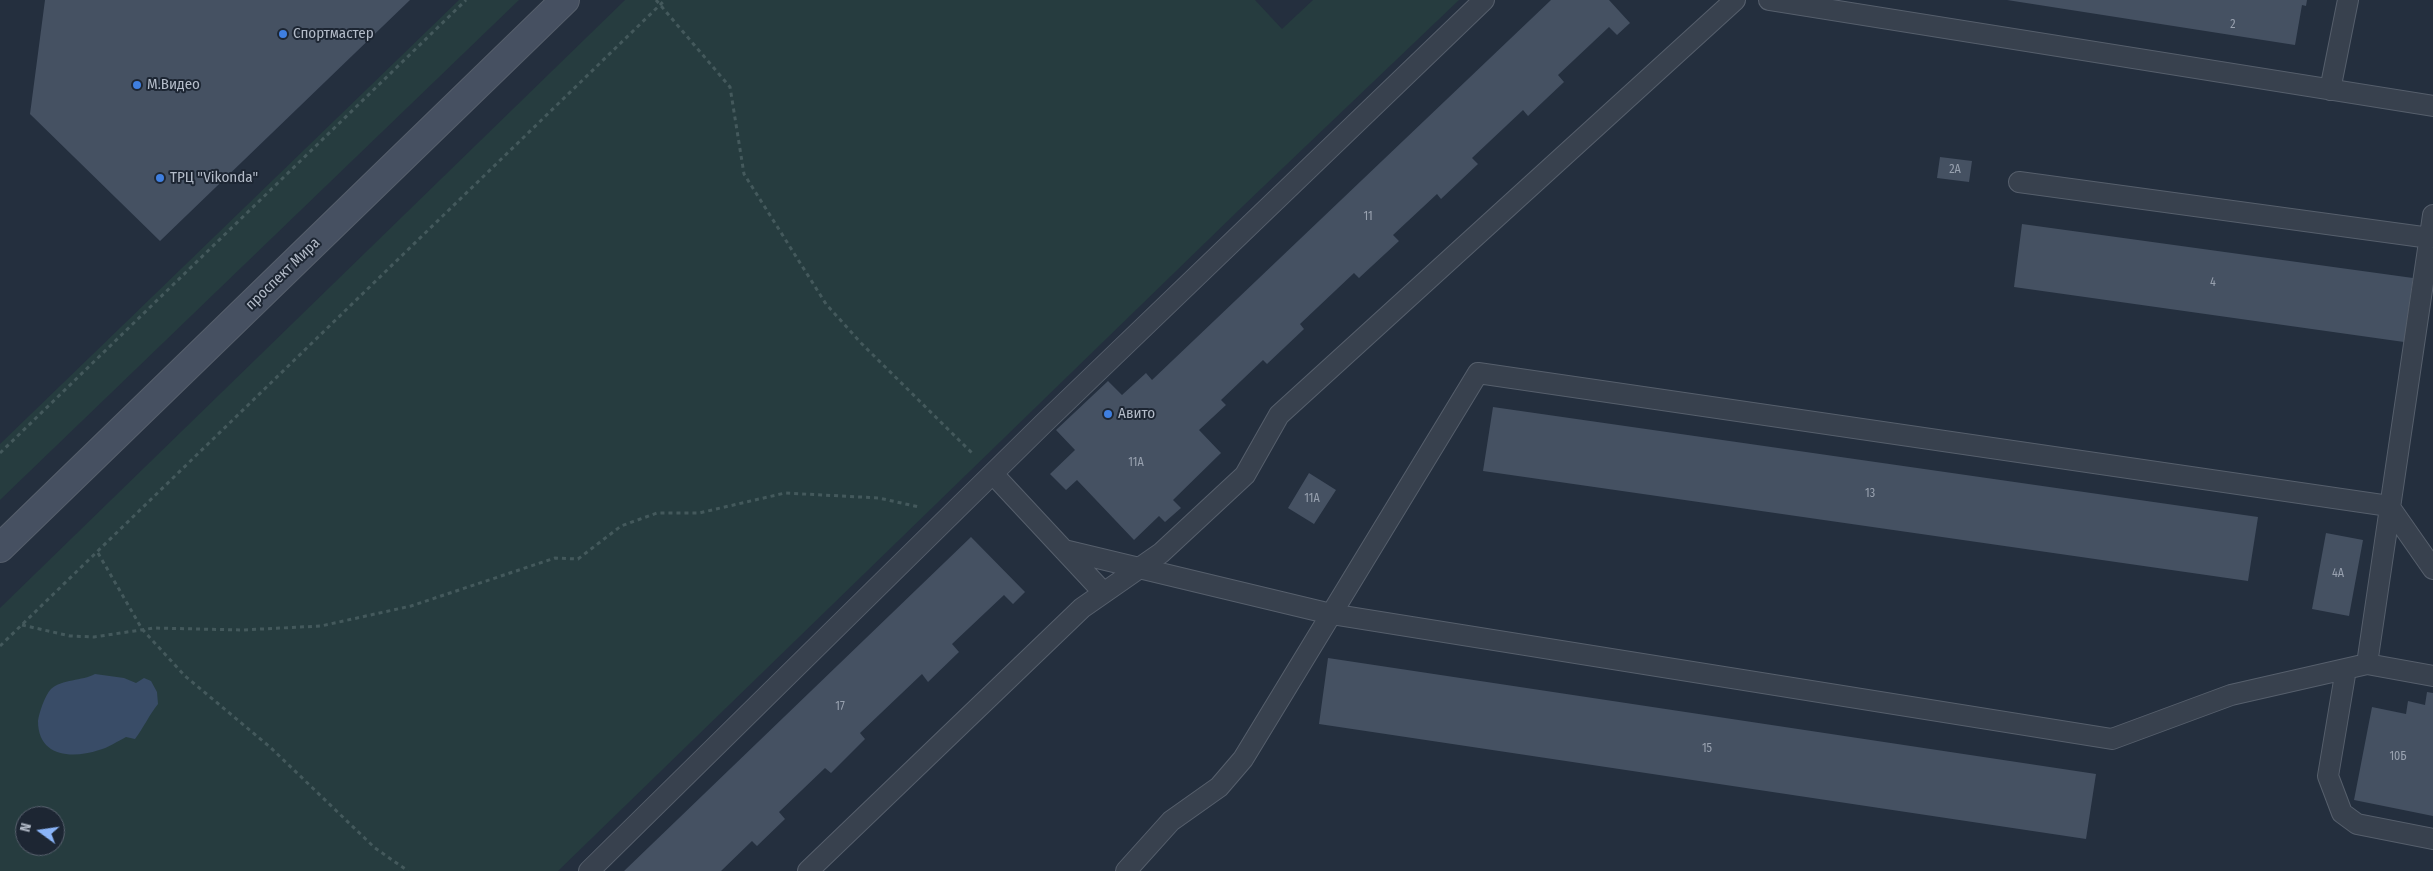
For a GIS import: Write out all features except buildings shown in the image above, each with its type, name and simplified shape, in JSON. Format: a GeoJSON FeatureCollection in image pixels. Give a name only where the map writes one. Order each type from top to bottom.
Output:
{"type":"FeatureCollection","features":[{"type":"Feature","properties":{"kind":"main road","name":"проспект Мира"},"geometry":{"type":"LineString","coordinates":[[0,548],[565,0]]}},
{"type":"Feature","properties":{"kind":"lane"},"geometry":{"type":"LineString","coordinates":[[589,871],[993,474],[1484,0]]}},
{"type":"Feature","properties":{"kind":"lane"},"geometry":{"type":"LineString","coordinates":[[808,871],[1082,608],[1103,592],[1141,569],[1161,553],[1245,475],[1279,415],[1735,0]]}},
{"type":"Feature","properties":{"kind":"lane"},"geometry":{"type":"LineString","coordinates":[[1769,0],[2433,106]]}},
{"type":"Feature","properties":{"kind":"lane"},"geometry":{"type":"LineString","coordinates":[[2330,90],[2348,0]]}},
{"type":"Feature","properties":{"kind":"lane"},"geometry":{"type":"LineString","coordinates":[[2019,182],[2430,238]]}},
{"type":"Feature","properties":{"kind":"lane"},"geometry":{"type":"LineString","coordinates":[[2367,664],[2433,215]]}},
{"type":"Feature","properties":{"kind":"lane"},"geometry":{"type":"LineString","coordinates":[[1126,871],[1171,821],[1219,787],[1243,758],[1478,373],[2389,506],[2433,569]]}},
{"type":"Feature","properties":{"kind":"lane"},"geometry":{"type":"LineString","coordinates":[[993,474],[1103,592]]}},
{"type":"Feature","properties":{"kind":"lane"},"geometry":{"type":"LineString","coordinates":[[1064,550],[1331,614],[2112,739],[2231,695],[2367,664],[2433,676]]}},
{"type":"Feature","properties":{"kind":"lane"},"geometry":{"type":"LineString","coordinates":[[2346,669],[2328,776],[2342,813],[2357,824],[2433,839]]}},
{"type":"Feature","properties":{"kind":"path"},"geometry":{"type":"LineString","coordinates":[[0,453],[466,0]]}},
{"type":"Feature","properties":{"kind":"path"},"geometry":{"type":"LineString","coordinates":[[656,0],[730,87],[744,174],[826,304],[861,343],[993,474]]}},
{"type":"Feature","properties":{"kind":"path"},"geometry":{"type":"LineString","coordinates":[[0,646],[98,553],[665,0]]}},
{"type":"Feature","properties":{"kind":"path"},"geometry":{"type":"LineString","coordinates":[[22,625],[70,636],[94,637],[142,629],[242,630],[321,626],[411,606],[555,558],[578,558],[622,526],[657,513],[699,513],[786,492],[879,498],[951,515]]}},
{"type":"Feature","properties":{"kind":"path"},"geometry":{"type":"LineString","coordinates":[[98,553],[142,629],[184,676],[270,746],[375,848],[408,871]]}},
{"type":"Feature","properties":{"kind":"green space"},"geometry":{"type":"Polygon","coordinates":[[[459,0],[519,0],[0,500],[0,444],[459,0]]]}},
{"type":"Feature","properties":{"kind":"green space"},"geometry":{"type":"Polygon","coordinates":[[[625,0],[1255,0],[1282,29],[1313,0],[1459,0],[1242,207],[558,871],[0,871],[0,608],[625,0]]]}},
{"type":"Feature","properties":{"kind":"water"},"geometry":{"type":"Polygon","coordinates":[[[95,674],[124,678],[136,683],[144,678],[151,681],[157,692],[158,704],[135,739],[126,737],[109,746],[89,753],[68,754],[50,748],[44,742],[40,733],[38,721],[49,692],[61,683],[95,674]]]}},
{"type":"Feature","properties":{"kind":"place","name":"Спортмастер"},"geometry":{"type":"Point","coordinates":[283,34]}},
{"type":"Feature","properties":{"kind":"place","name":"М.Видео"},"geometry":{"type":"Point","coordinates":[137,85]}},
{"type":"Feature","properties":{"kind":"place","name":"ТРЦ \"Vikonda\""},"geometry":{"type":"Point","coordinates":[160,178]}},
{"type":"Feature","properties":{"kind":"place","name":"Авито"},"geometry":{"type":"Point","coordinates":[1108,414]}}]}
